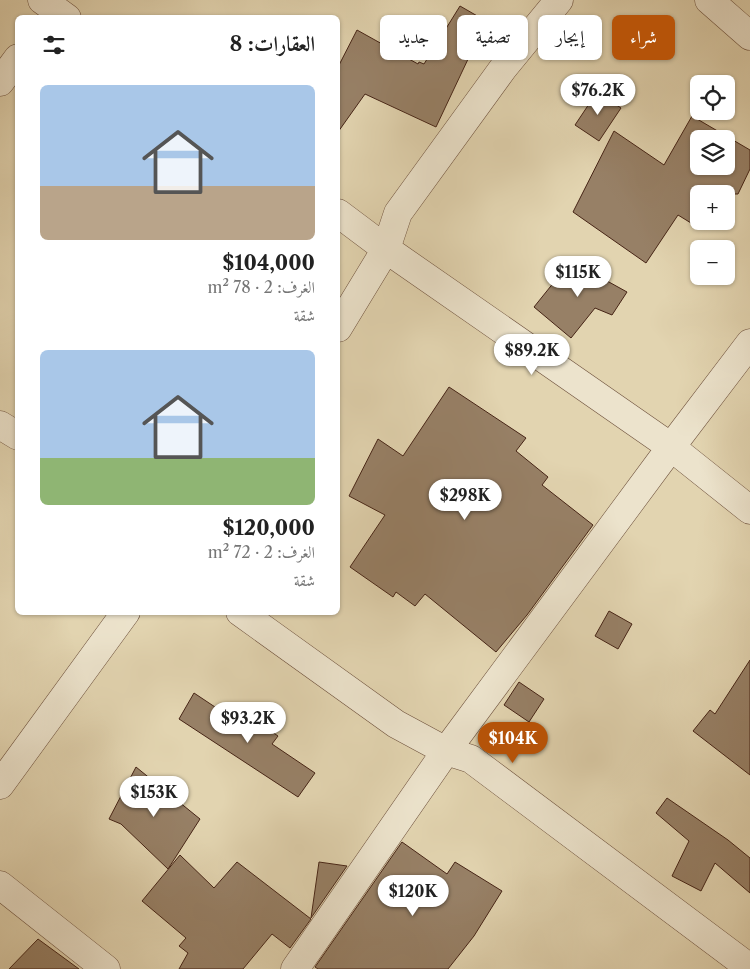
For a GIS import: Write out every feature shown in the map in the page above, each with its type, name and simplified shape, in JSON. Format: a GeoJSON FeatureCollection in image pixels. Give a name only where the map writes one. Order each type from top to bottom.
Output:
{"type":"FeatureCollection","features":[{"type":"Feature","properties":{"kind":"street"},"geometry":{"type":"LineString","coordinates":[[340,325],[386,249],[398,212],[504,67],[559,0]]}},
{"type":"Feature","properties":{"kind":"street"},"geometry":{"type":"LineString","coordinates":[[709,0],[750,36]]}},
{"type":"Feature","properties":{"kind":"street"},"geometry":{"type":"LineString","coordinates":[[0,82],[15,62]]}},
{"type":"Feature","properties":{"kind":"street"},"geometry":{"type":"LineString","coordinates":[[340,214],[386,249],[671,447],[750,510]]}},
{"type":"Feature","properties":{"kind":"street"},"geometry":{"type":"LineString","coordinates":[[295,969],[446,751],[750,343]]}},
{"type":"Feature","properties":{"kind":"street"},"geometry":{"type":"LineString","coordinates":[[0,425],[15,434]]}},
{"type":"Feature","properties":{"kind":"street"},"geometry":{"type":"LineString","coordinates":[[0,785],[124,615]]}},
{"type":"Feature","properties":{"kind":"street"},"geometry":{"type":"LineString","coordinates":[[244,615],[396,724],[446,751],[471,759],[750,968]]}},
{"type":"Feature","properties":{"kind":"street"},"geometry":{"type":"LineString","coordinates":[[0,885],[106,969]]}},
{"type":"Feature","properties":{"kind":"building"},"geometry":{"type":"Polygon","coordinates":[[[460,6],[476,15],[457,15],[457,60],[468,60],[436,127],[365,94],[340,129],[340,63],[357,30],[380,43],[380,60],[411,60],[418,64],[419,62],[424,64],[426,60],[447,60],[447,27],[460,6]]]}},
{"type":"Feature","properties":{"kind":"building"},"geometry":{"type":"Polygon","coordinates":[[[597,92],[621,108],[599,141],[575,125],[597,92]]]}},
{"type":"Feature","properties":{"kind":"building"},"geometry":{"type":"Polygon","coordinates":[[[690,120],[699,120],[716,130],[690,130],[690,175],[735,175],[735,141],[750,150],[750,169],[738,194],[735,194],[735,185],[690,185],[690,222],[678,215],[646,263],[573,212],[614,131],[664,165],[690,120]]]}},
{"type":"Feature","properties":{"kind":"building"},"geometry":{"type":"Polygon","coordinates":[[[571,261],[627,292],[612,315],[595,308],[571,338],[534,307],[571,261]]]}},
{"type":"Feature","properties":{"kind":"building"},"geometry":{"type":"Polygon","coordinates":[[[449,387],[526,438],[516,451],[548,477],[542,485],[593,525],[527,615],[496,652],[425,594],[415,606],[396,592],[393,597],[350,567],[385,515],[349,496],[378,439],[403,456],[449,387]]]}},
{"type":"Feature","properties":{"kind":"building"},"geometry":{"type":"Polygon","coordinates":[[[609,611],[632,624],[618,649],[595,636],[609,611]]]}},
{"type":"Feature","properties":{"kind":"building"},"geometry":{"type":"Polygon","coordinates":[[[750,660],[750,775],[693,731],[710,710],[715,714],[750,660]]]}},
{"type":"Feature","properties":{"kind":"building"},"geometry":{"type":"Polygon","coordinates":[[[519,682],[544,699],[529,722],[504,705],[519,682]]]}},
{"type":"Feature","properties":{"kind":"building"},"geometry":{"type":"Polygon","coordinates":[[[194,693],[239,723],[246,714],[278,736],[272,744],[315,773],[298,797],[179,719],[194,693]]]}},
{"type":"Feature","properties":{"kind":"building"},"geometry":{"type":"Polygon","coordinates":[[[136,767],[200,819],[168,869],[121,824],[109,819],[136,767]]]}},
{"type":"Feature","properties":{"kind":"building"},"geometry":{"type":"Polygon","coordinates":[[[667,798],[728,840],[750,858],[750,893],[715,863],[701,891],[672,876],[689,841],[656,813],[667,798]]]}},
{"type":"Feature","properties":{"kind":"building"},"geometry":{"type":"Polygon","coordinates":[[[402,842],[447,874],[455,862],[502,891],[474,936],[448,969],[318,969],[315,967],[402,842]]]}},
{"type":"Feature","properties":{"kind":"building"},"geometry":{"type":"Polygon","coordinates":[[[180,855],[214,888],[237,862],[311,919],[290,948],[272,934],[243,969],[179,969],[188,953],[179,946],[186,938],[142,901],[180,855]]]}},
{"type":"Feature","properties":{"kind":"building"},"geometry":{"type":"Polygon","coordinates":[[[319,862],[347,866],[311,918],[319,862]]]}},
{"type":"Feature","properties":{"kind":"building"},"geometry":{"type":"Polygon","coordinates":[[[38,939],[79,969],[9,969],[38,939]]]}}]}
